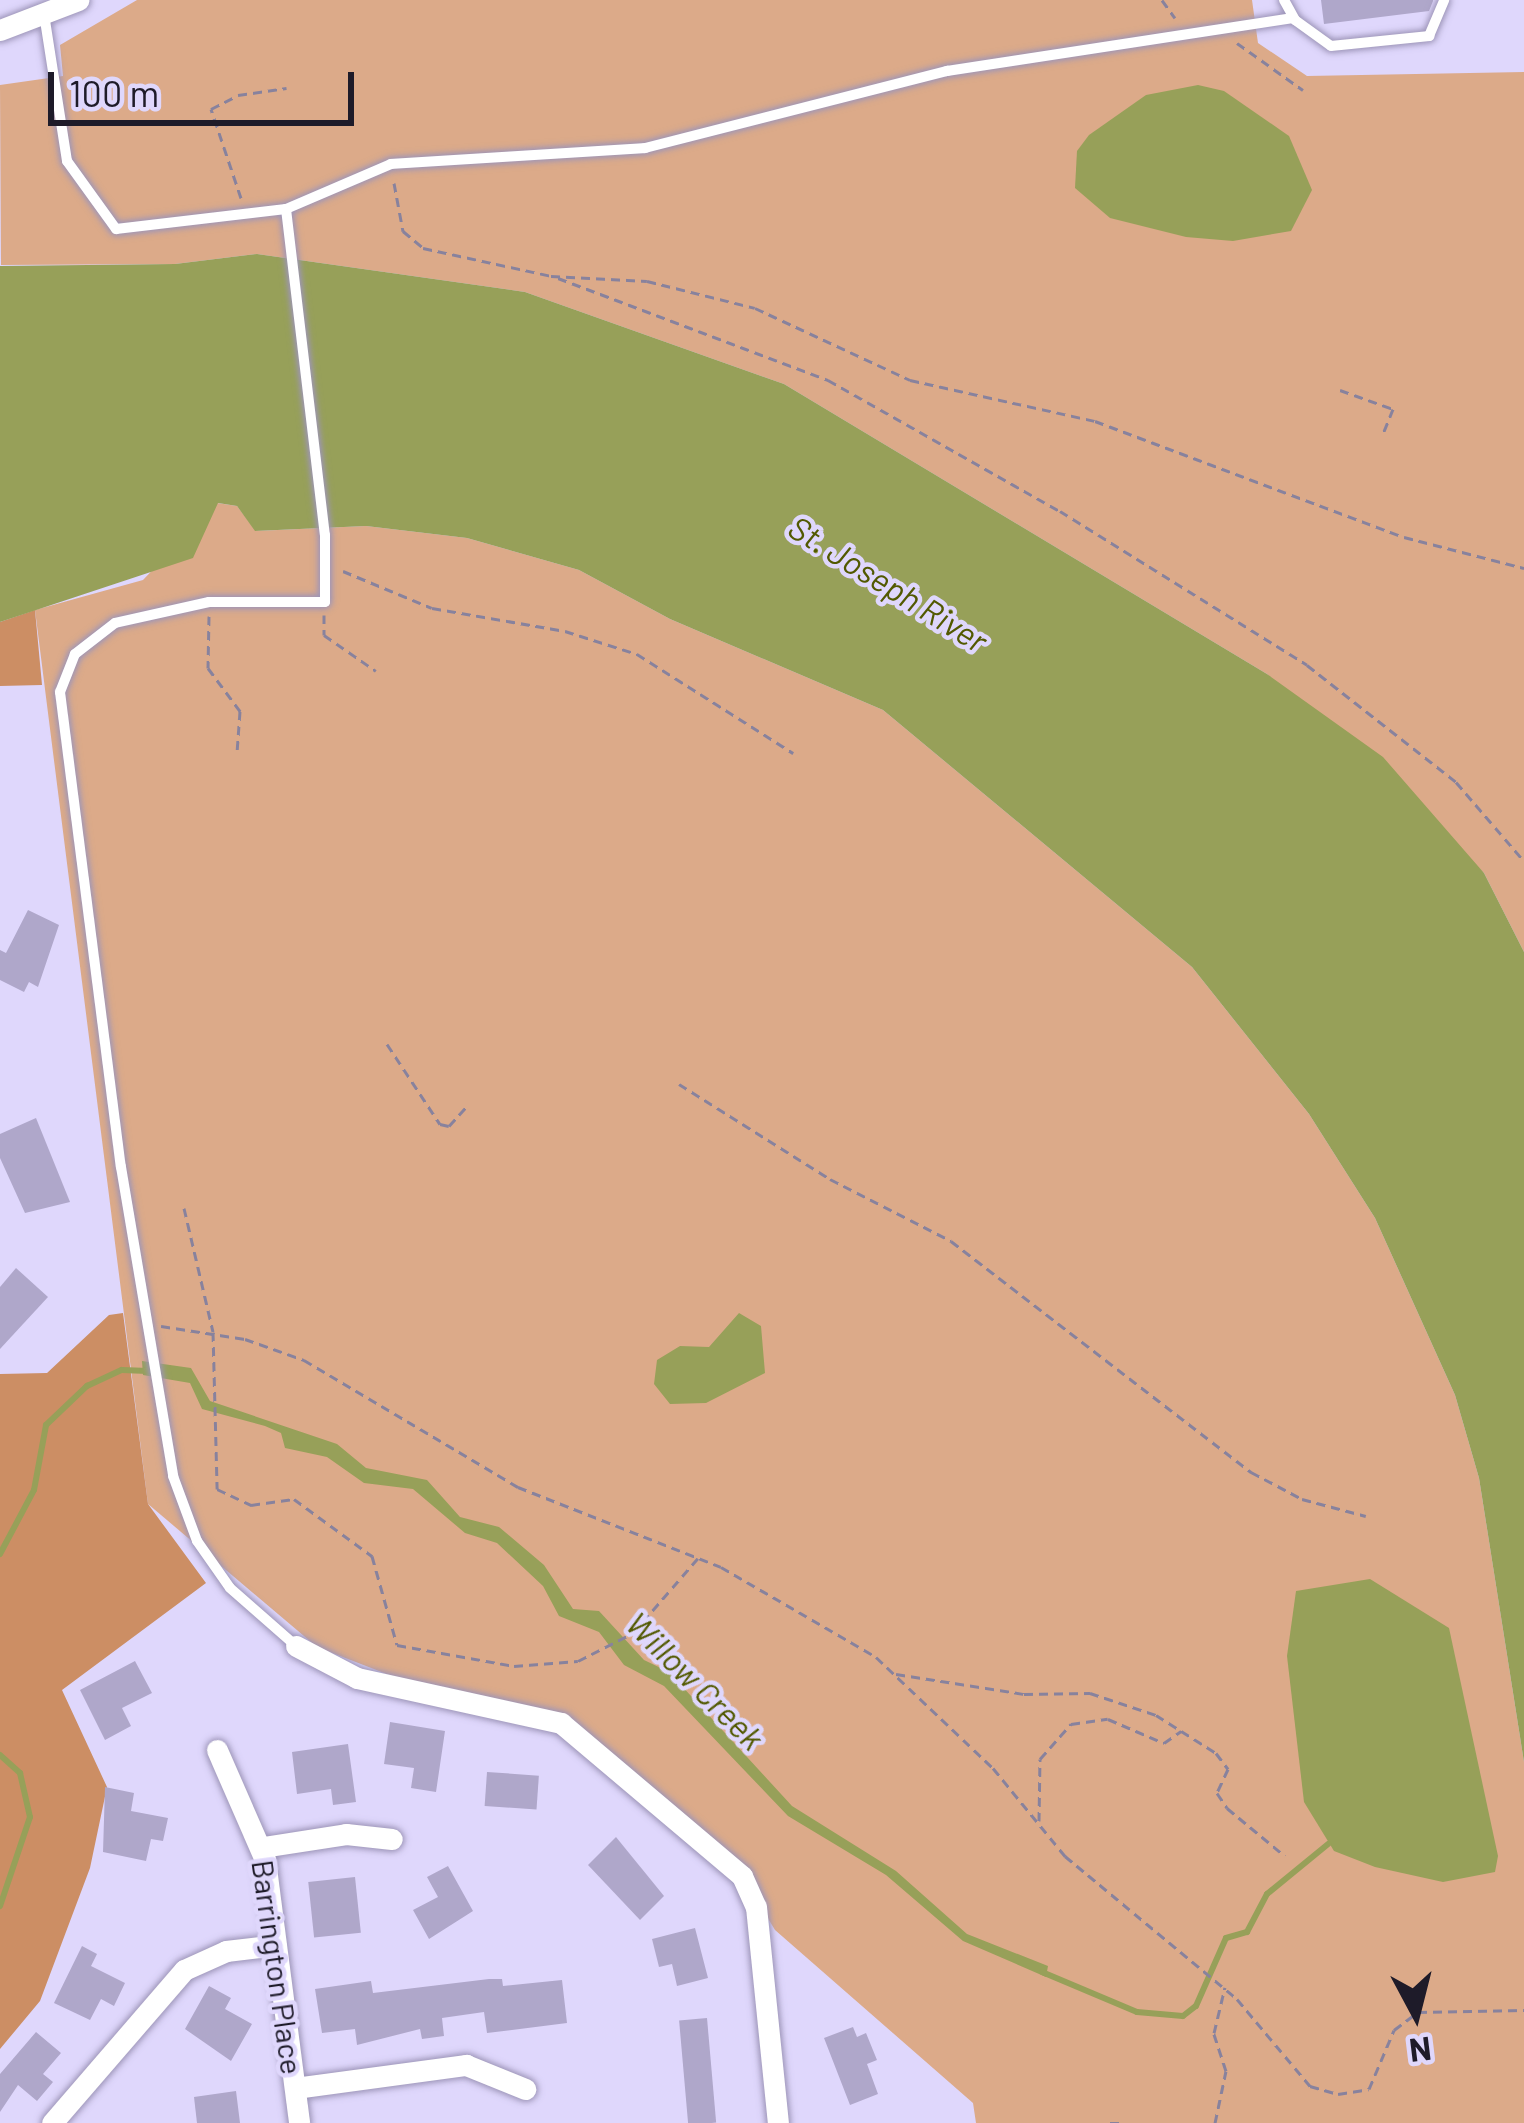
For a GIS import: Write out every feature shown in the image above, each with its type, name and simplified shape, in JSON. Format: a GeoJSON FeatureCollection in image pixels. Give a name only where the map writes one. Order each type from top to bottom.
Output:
{"type":"FeatureCollection","features":[{"type":"Feature","properties":{"kind":"street"},"geometry":{"type":"LineString","coordinates":[[0,31],[36,10],[77,0]]}},
{"type":"Feature","properties":{"kind":"street"},"geometry":{"type":"LineString","coordinates":[[296,1646],[357,1678],[561,1723],[752,1893],[778,2123]]}},
{"type":"Feature","properties":{"kind":"street","name":"Barrington Place"},"geometry":{"type":"LineString","coordinates":[[218,1750],[262,1847],[299,2123]]}},
{"type":"Feature","properties":{"kind":"street"},"geometry":{"type":"LineString","coordinates":[[262,1847],[346,1834],[392,1839]]}},
{"type":"Feature","properties":{"kind":"street"},"geometry":{"type":"LineString","coordinates":[[52,2123],[184,1970],[226,1951],[276,1945]]}},
{"type":"Feature","properties":{"kind":"street"},"geometry":{"type":"LineString","coordinates":[[295,2088],[466,2065],[525,2089]]}},
{"type":"Feature","properties":{"kind":"lane"},"geometry":{"type":"LineString","coordinates":[[1284,0],[1293,18],[1331,46],[1410,42],[1441,25],[1444,0]]}},
{"type":"Feature","properties":{"kind":"lane"},"geometry":{"type":"LineString","coordinates":[[36,10],[67,161],[116,229],[286,208],[392,164],[645,148],[947,71],[1293,18]]}},
{"type":"Feature","properties":{"kind":"lane"},"geometry":{"type":"LineString","coordinates":[[286,208],[325,535],[325,602],[209,602],[145,613],[90,637],[65,669],[61,692],[148,1326],[177,1493],[197,1541],[230,1588],[296,1646]]}},
{"type":"Feature","properties":{"kind":"path"},"geometry":{"type":"LineString","coordinates":[[1162,0],[1182,27],[1233,41],[1303,90]]}},
{"type":"Feature","properties":{"kind":"path"},"geometry":{"type":"LineString","coordinates":[[246,211],[211,109],[238,94],[287,88]]}},
{"type":"Feature","properties":{"kind":"path"},"geometry":{"type":"LineString","coordinates":[[392,164],[411,241],[551,276],[828,380],[1060,511],[1307,665],[1456,782],[1524,861]]}},
{"type":"Feature","properties":{"kind":"path"},"geometry":{"type":"LineString","coordinates":[[551,276],[625,277],[755,308],[910,380],[1095,421],[1405,537],[1524,568]]}},
{"type":"Feature","properties":{"kind":"path"},"geometry":{"type":"LineString","coordinates":[[1340,390],[1393,409],[1382,436]]}},
{"type":"Feature","properties":{"kind":"path"},"geometry":{"type":"LineString","coordinates":[[325,553],[347,575],[432,608],[565,631],[637,654],[793,753]]}},
{"type":"Feature","properties":{"kind":"path"},"geometry":{"type":"LineString","coordinates":[[209,602],[208,668],[240,711],[237,753]]}},
{"type":"Feature","properties":{"kind":"path"},"geometry":{"type":"LineString","coordinates":[[325,602],[324,635],[376,671]]}},
{"type":"Feature","properties":{"kind":"path"},"geometry":{"type":"LineString","coordinates":[[387,1044],[440,1124],[463,1117],[468,1105]]}},
{"type":"Feature","properties":{"kind":"path"},"geometry":{"type":"LineString","coordinates":[[680,1084],[830,1180],[951,1240],[1251,1472],[1302,1499],[1366,1516]]}},
{"type":"Feature","properties":{"kind":"path"},"geometry":{"type":"LineString","coordinates":[[184,1208],[213,1331],[217,1489],[251,1505],[294,1499],[372,1556],[397,1645],[514,1666],[604,1654],[633,1633],[698,1558]]}},
{"type":"Feature","properties":{"kind":"path"},"geometry":{"type":"LineString","coordinates":[[148,1326],[213,1331],[304,1360],[518,1486],[755,1584],[894,1674],[1040,1822],[1065,1856],[1225,1987],[1300,2078],[1338,2094],[1369,2089],[1403,2018],[1469,2007],[1524,2010]]}},
{"type":"Feature","properties":{"kind":"path"},"geometry":{"type":"LineString","coordinates":[[894,1674],[1024,1694],[1090,1693],[1183,1728],[1228,1769],[1217,1793],[1227,1808],[1285,1856]]}},
{"type":"Feature","properties":{"kind":"path"},"geometry":{"type":"LineString","coordinates":[[1040,1822],[1040,1759],[1071,1724],[1108,1719],[1164,1743],[1183,1728]]}},
{"type":"Feature","properties":{"kind":"path"},"geometry":{"type":"LineString","coordinates":[[1216,2123],[1226,2071],[1214,2033],[1225,1987]]}},
{"type":"Feature","properties":{"kind":"path"},"geometry":{"type":"LineString","coordinates":[[1110,2123],[1126,2123]]}},
{"type":"Feature","properties":{"kind":"shaded area"},"geometry":{"type":"Polygon","coordinates":[[[137,0],[1252,0],[1258,43],[1307,76],[1524,72],[1524,952],[1484,873],[1267,674],[784,384],[525,292],[257,254],[175,264],[1,265],[0,85],[63,76],[60,45],[137,0]]]}},
{"type":"Feature","properties":{"kind":"shaded area"},"geometry":{"type":"Polygon","coordinates":[[[217,503],[237,506],[256,531],[366,526],[467,538],[579,570],[670,619],[883,710],[1192,967],[1309,1114],[1375,1218],[1455,1395],[1479,1478],[1524,1762],[1524,2123],[976,2123],[973,2103],[775,1930],[742,1876],[573,1731],[446,1697],[317,1647],[148,1504],[35,610],[143,580],[217,503]]]}},
{"type":"Feature","properties":{"kind":"shaded area"},"geometry":{"type":"Polygon","coordinates":[[[35,610],[42,685],[0,686],[0,622],[35,610]]]}},
{"type":"Feature","properties":{"kind":"shaded area"},"geometry":{"type":"Polygon","coordinates":[[[123,1313],[148,1504],[206,1583],[62,1690],[107,1787],[90,1868],[40,2001],[0,2049],[0,1374],[47,1373],[109,1315],[123,1313]]]}},
{"type":"Feature","properties":{"kind":"water"},"geometry":{"type":"Polygon","coordinates":[[[1198,85],[1224,91],[1289,136],[1312,190],[1291,231],[1233,241],[1186,237],[1110,218],[1075,188],[1077,151],[1089,135],[1146,95],[1198,85]]]}},
{"type":"Feature","properties":{"kind":"water","name":"St. Joseph River"},"geometry":{"type":"Polygon","coordinates":[[[257,254],[525,292],[784,384],[1267,674],[1383,757],[1484,873],[1524,952],[1524,1762],[1479,1478],[1455,1395],[1375,1218],[1309,1114],[1192,967],[883,710],[670,619],[579,570],[467,538],[366,526],[255,531],[237,506],[218,503],[193,558],[0,622],[0,266],[175,264],[257,254]]]}},
{"type":"Feature","properties":{"kind":"water"},"geometry":{"type":"Polygon","coordinates":[[[739,1313],[761,1326],[765,1373],[706,1403],[670,1404],[654,1384],[657,1360],[680,1346],[709,1347],[739,1313]]]}},
{"type":"Feature","properties":{"kind":"water"},"geometry":{"type":"Polygon","coordinates":[[[142,1361],[191,1368],[210,1401],[337,1444],[366,1468],[427,1480],[460,1517],[499,1527],[544,1565],[573,1609],[599,1611],[644,1660],[669,1672],[792,1806],[896,1871],[967,1934],[1048,1966],[1046,1977],[963,1941],[886,1875],[788,1816],[664,1686],[624,1665],[599,1632],[559,1616],[543,1586],[497,1543],[465,1533],[413,1489],[364,1483],[327,1457],[285,1448],[281,1433],[202,1409],[190,1383],[143,1375],[142,1361]]]}},
{"type":"Feature","properties":{"kind":"water"},"geometry":{"type":"Polygon","coordinates":[[[1370,1579],[1449,1628],[1498,1856],[1495,1872],[1443,1882],[1375,1867],[1334,1851],[1304,1802],[1287,1656],[1296,1591],[1370,1579]]]}},
{"type":"Feature","properties":{"kind":"building"},"geometry":{"type":"Polygon","coordinates":[[[1321,0],[1433,1],[1429,11],[1324,24],[1321,0]]]}},
{"type":"Feature","properties":{"kind":"building"},"geometry":{"type":"Polygon","coordinates":[[[28,910],[59,925],[38,987],[29,982],[24,992],[0,980],[0,950],[6,953],[28,910]]]}},
{"type":"Feature","properties":{"kind":"building"},"geometry":{"type":"Polygon","coordinates":[[[36,1118],[70,1202],[25,1213],[0,1158],[0,1134],[36,1118]]]}},
{"type":"Feature","properties":{"kind":"building"},"geometry":{"type":"Polygon","coordinates":[[[16,1268],[48,1297],[0,1349],[0,1287],[16,1268]]]}},
{"type":"Feature","properties":{"kind":"building"},"geometry":{"type":"Polygon","coordinates":[[[135,1661],[152,1693],[122,1708],[131,1726],[105,1740],[80,1690],[135,1661]]]}},
{"type":"Feature","properties":{"kind":"building"},"geometry":{"type":"Polygon","coordinates":[[[390,1722],[445,1731],[436,1792],[411,1788],[414,1768],[384,1764],[390,1722]]]}},
{"type":"Feature","properties":{"kind":"building"},"geometry":{"type":"Polygon","coordinates":[[[348,1744],[356,1802],[333,1805],[331,1789],[297,1794],[292,1752],[348,1744]]]}},
{"type":"Feature","properties":{"kind":"building"},"geometry":{"type":"Polygon","coordinates":[[[487,1772],[539,1776],[537,1810],[485,1806],[487,1772]]]}},
{"type":"Feature","properties":{"kind":"building"},"geometry":{"type":"Polygon","coordinates":[[[105,1787],[134,1793],[131,1811],[168,1818],[163,1841],[151,1839],[146,1861],[103,1852],[105,1787]]]}},
{"type":"Feature","properties":{"kind":"building"},"geometry":{"type":"Polygon","coordinates":[[[616,1837],[664,1896],[640,1920],[588,1865],[616,1837]]]}},
{"type":"Feature","properties":{"kind":"building"},"geometry":{"type":"Polygon","coordinates":[[[448,1866],[473,1911],[429,1939],[413,1910],[438,1897],[427,1877],[448,1866]]]}},
{"type":"Feature","properties":{"kind":"building"},"geometry":{"type":"Polygon","coordinates":[[[355,1877],[361,1933],[314,1938],[308,1882],[355,1877]]]}},
{"type":"Feature","properties":{"kind":"building"},"geometry":{"type":"Polygon","coordinates":[[[695,1928],[708,1978],[677,1986],[672,1964],[659,1967],[652,1939],[695,1928]]]}},
{"type":"Feature","properties":{"kind":"building"},"geometry":{"type":"Polygon","coordinates":[[[82,1946],[97,1954],[91,1966],[125,1983],[114,2006],[101,1999],[90,2020],[54,2003],[82,1946]]]}},
{"type":"Feature","properties":{"kind":"building"},"geometry":{"type":"Polygon","coordinates":[[[502,1979],[503,1986],[562,1980],[567,2023],[487,2033],[484,2012],[442,2018],[444,2036],[422,2039],[420,2029],[357,2045],[355,2029],[322,2033],[315,1989],[371,1981],[373,1993],[502,1979]]]}},
{"type":"Feature","properties":{"kind":"building"},"geometry":{"type":"Polygon","coordinates":[[[209,1986],[231,1998],[225,2009],[252,2024],[231,2061],[185,2029],[209,1986]]]}},
{"type":"Feature","properties":{"kind":"building"},"geometry":{"type":"Polygon","coordinates":[[[707,2018],[716,2123],[688,2123],[679,2020],[707,2018]]]}},
{"type":"Feature","properties":{"kind":"building"},"geometry":{"type":"Polygon","coordinates":[[[853,2027],[857,2037],[866,2033],[877,2060],[867,2064],[878,2094],[850,2105],[824,2038],[853,2027]]]}},
{"type":"Feature","properties":{"kind":"building"},"geometry":{"type":"Polygon","coordinates":[[[36,2032],[61,2053],[43,2074],[53,2082],[37,2101],[18,2085],[0,2112],[0,2074],[36,2032]]]}},
{"type":"Feature","properties":{"kind":"building"},"geometry":{"type":"Polygon","coordinates":[[[236,2091],[240,2123],[197,2123],[194,2097],[236,2091]]]}},
{"type":"Feature","properties":{"kind":"waterway","name":"Willow Creek"},"geometry":{"type":"LineString","coordinates":[[0,1554],[34,1490],[46,1425],[87,1386],[122,1370],[148,1371]]}},
{"type":"Feature","properties":{"kind":"waterway","name":"Willow Creek"},"geometry":{"type":"LineString","coordinates":[[0,1755],[20,1773],[30,1817],[0,1906]]}},
{"type":"Feature","properties":{"kind":"waterway","name":"Willow Creek"},"geometry":{"type":"LineString","coordinates":[[1042,1972],[1137,2012],[1183,2016],[1196,2006],[1226,1938],[1247,1932],[1267,1894],[1328,1844]]}}]}
